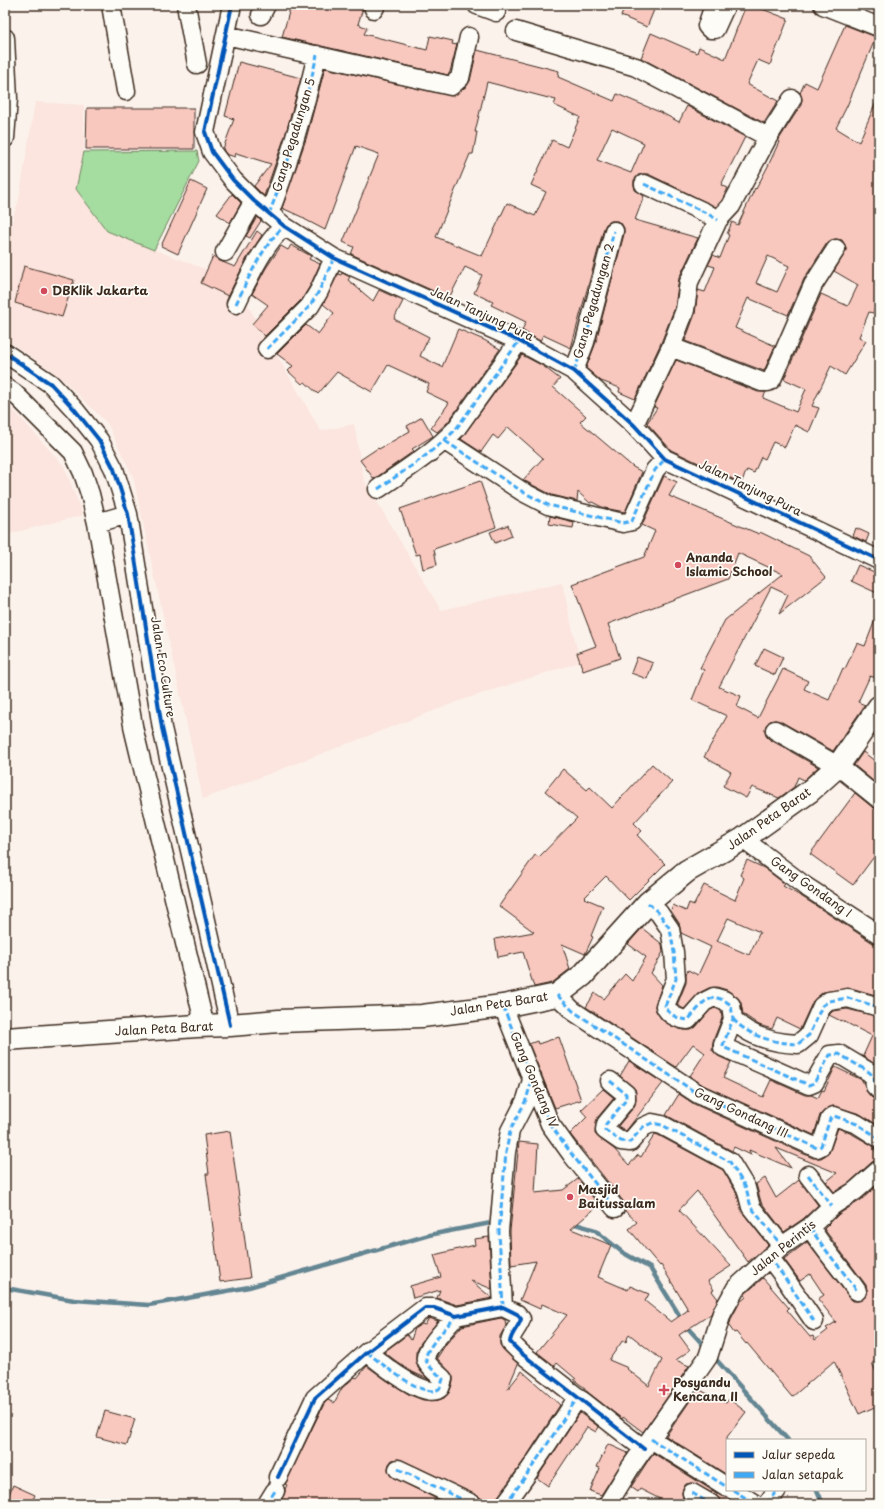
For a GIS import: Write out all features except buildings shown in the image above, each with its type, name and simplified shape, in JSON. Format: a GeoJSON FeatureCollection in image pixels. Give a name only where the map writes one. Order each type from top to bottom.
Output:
{"type":"FeatureCollection","features":[{"type":"Feature","properties":{"kind":"main road","name":"Jalan Peta Barat"},"geometry":{"type":"LineString","coordinates":[[5,1039],[279,1021],[422,1016],[503,1006],[557,995],[583,975],[648,903],[687,871],[743,839],[810,791],[838,766],[879,707]]}},
{"type":"Feature","properties":{"kind":"street"},"geometry":{"type":"LineString","coordinates":[[111,5],[126,91]]}},
{"type":"Feature","properties":{"kind":"street"},"geometry":{"type":"LineString","coordinates":[[186,5],[197,64]]}},
{"type":"Feature","properties":{"kind":"street","name":"Jalan Tanjung Pura"},"geometry":{"type":"LineString","coordinates":[[232,5],[205,132],[212,152],[233,180],[269,214],[284,226],[334,258],[519,341],[574,371],[634,425],[665,459],[879,560]]}},
{"type":"Feature","properties":{"kind":"street"},"geometry":{"type":"LineString","coordinates":[[477,5],[496,12]]}},
{"type":"Feature","properties":{"kind":"street"},"geometry":{"type":"LineString","coordinates":[[714,5],[707,21],[707,26],[710,29],[715,29],[718,25],[726,5]]}},
{"type":"Feature","properties":{"kind":"street"},"geometry":{"type":"LineString","coordinates":[[823,5],[879,27]]}},
{"type":"Feature","properties":{"kind":"street"},"geometry":{"type":"LineString","coordinates":[[516,31],[636,67],[768,137]]}},
{"type":"Feature","properties":{"kind":"street"},"geometry":{"type":"LineString","coordinates":[[226,35],[451,86],[460,78],[469,37]]}},
{"type":"Feature","properties":{"kind":"street"},"geometry":{"type":"LineString","coordinates":[[5,38],[8,99],[5,138]]}},
{"type":"Feature","properties":{"kind":"street","name":"Gang Pegadungan 5"},"geometry":{"type":"LineString","coordinates":[[269,214],[289,162],[317,56]]}},
{"type":"Feature","properties":{"kind":"street"},"geometry":{"type":"LineString","coordinates":[[634,425],[671,347],[685,310],[689,282],[718,220],[731,206],[768,137],[792,98]]}},
{"type":"Feature","properties":{"kind":"street"},"geometry":{"type":"LineString","coordinates":[[644,184],[718,220]]}},
{"type":"Feature","properties":{"kind":"street"},"geometry":{"type":"LineString","coordinates":[[225,252],[254,201]]}},
{"type":"Feature","properties":{"kind":"street"},"geometry":{"type":"LineString","coordinates":[[236,304],[270,240],[284,226]]}},
{"type":"Feature","properties":{"kind":"street","name":"Gang Pegadungan 2"},"geometry":{"type":"LineString","coordinates":[[574,371],[585,342],[614,231]]}},
{"type":"Feature","properties":{"kind":"street"},"geometry":{"type":"LineString","coordinates":[[671,347],[762,382],[768,382],[772,379],[813,285],[836,249]]}},
{"type":"Feature","properties":{"kind":"street"},"geometry":{"type":"LineString","coordinates":[[267,348],[310,306],[319,291],[334,258]]}},
{"type":"Feature","properties":{"kind":"street"},"geometry":{"type":"LineString","coordinates":[[378,489],[431,453],[445,441],[519,341]]}},
{"type":"Feature","properties":{"kind":"street","name":"Jalan Eco Culture"},"geometry":{"type":"LineString","coordinates":[[5,353],[51,384],[75,410],[99,440],[114,469],[128,514],[162,728],[230,1025]]}},
{"type":"Feature","properties":{"kind":"street"},"geometry":{"type":"LineString","coordinates":[[5,387],[14,393],[73,452],[83,473],[90,494],[134,731],[202,1014],[197,1026]]}},
{"type":"Feature","properties":{"kind":"street"},"geometry":{"type":"LineString","coordinates":[[445,441],[522,492],[548,505],[623,523],[632,521],[655,470],[665,459]]}},
{"type":"Feature","properties":{"kind":"street"},"geometry":{"type":"LineString","coordinates":[[96,523],[128,514]]}},
{"type":"Feature","properties":{"kind":"street"},"geometry":{"type":"LineString","coordinates":[[775,730],[838,766],[879,799]]}},
{"type":"Feature","properties":{"kind":"street","name":"Gang Gondang I"},"geometry":{"type":"LineString","coordinates":[[743,839],[805,886],[879,934]]}},
{"type":"Feature","properties":{"kind":"street"},"geometry":{"type":"LineString","coordinates":[[648,903],[659,913],[670,929],[674,952],[676,979],[664,1006],[667,1012],[679,1019],[688,1020],[704,1002],[714,997],[724,1000],[731,1005],[733,1019],[723,1045],[724,1047],[809,1085],[814,1082],[830,1055],[839,1054],[869,1072],[874,1077],[875,1086],[879,1090]]}},
{"type":"Feature","properties":{"kind":"street","name":"Gang Gondang III"},"geometry":{"type":"LineString","coordinates":[[557,995],[573,1011],[698,1094],[817,1148],[821,1146],[830,1119],[834,1116],[857,1124],[879,1138]]}},
{"type":"Feature","properties":{"kind":"street"},"geometry":{"type":"LineString","coordinates":[[733,1019],[740,1026],[770,1040],[798,1044],[809,1035],[822,1006],[829,1001],[848,998],[879,1007]]}},
{"type":"Feature","properties":{"kind":"street","name":"Gang Gondang IV"},"geometry":{"type":"LineString","coordinates":[[503,1006],[550,1124],[573,1156],[615,1208]]}},
{"type":"Feature","properties":{"kind":"street"},"geometry":{"type":"LineString","coordinates":[[503,1307],[499,1231],[506,1152],[510,1131],[526,1100],[532,1080]]}},
{"type":"Feature","properties":{"kind":"street"},"geometry":{"type":"LineString","coordinates":[[610,1081],[626,1094],[626,1100],[606,1124],[605,1130],[620,1141],[630,1142],[643,1126],[652,1123],[662,1125],[730,1162],[746,1188],[751,1206],[775,1252],[786,1280],[814,1321]]}},
{"type":"Feature","properties":{"kind":"street","name":"Jalan Perintis"},"geometry":{"type":"LineString","coordinates":[[608,1504],[630,1468],[710,1349],[722,1313],[736,1288],[775,1252],[810,1227],[832,1206],[855,1191],[879,1170]]}},
{"type":"Feature","properties":{"kind":"street"},"geometry":{"type":"LineString","coordinates":[[808,1174],[832,1206]]}},
{"type":"Feature","properties":{"kind":"street"},"geometry":{"type":"LineString","coordinates":[[810,1227],[849,1278],[857,1291]]}},
{"type":"Feature","properties":{"kind":"street"},"geometry":{"type":"LineString","coordinates":[[273,1491],[316,1398],[367,1352],[425,1308],[434,1308],[456,1316],[503,1307],[517,1314],[521,1319],[520,1324],[510,1338],[510,1342],[522,1353],[578,1397],[647,1444],[726,1486]]}},
{"type":"Feature","properties":{"kind":"street"},"geometry":{"type":"LineString","coordinates":[[367,1352],[402,1379],[428,1391],[435,1390],[440,1387],[443,1379],[426,1361],[426,1356],[429,1349],[456,1316]]}},
{"type":"Feature","properties":{"kind":"street"},"geometry":{"type":"LineString","coordinates":[[505,1504],[523,1481],[578,1397]]}},
{"type":"Feature","properties":{"kind":"street"},"geometry":{"type":"LineString","coordinates":[[398,1469],[472,1504]]}},
{"type":"Feature","properties":{"kind":"street"},"geometry":{"type":"LineString","coordinates":[[734,1491],[755,1504]]}},
{"type":"Feature","properties":{"kind":"street"},"geometry":{"type":"LineString","coordinates":[[767,1504],[776,1491]]}},
{"type":"Feature","properties":{"kind":"street"},"geometry":{"type":"LineString","coordinates":[[692,1493],[711,1504]]}},
{"type":"Feature","properties":{"kind":"shaded area"},"geometry":{"type":"Polygon","coordinates":[[[35,102],[84,105],[84,152],[76,189],[107,231],[233,280],[321,431],[354,424],[364,480],[441,610],[562,582],[580,662],[462,700],[203,799],[133,477],[107,423],[58,375],[5,339],[5,243],[19,199],[35,102]]]}},
{"type":"Feature","properties":{"kind":"shaded area"},"geometry":{"type":"Polygon","coordinates":[[[5,404],[18,415],[64,466],[83,515],[5,535],[5,404]]]}},
{"type":"Feature","properties":{"kind":"green space"},"geometry":{"type":"Polygon","coordinates":[[[197,151],[199,161],[154,250],[107,231],[76,189],[84,152],[197,151]]]}},
{"type":"Feature","properties":{"kind":"waterway"},"geometry":{"type":"LineString","coordinates":[[5,1288],[74,1300],[149,1305],[249,1287],[429,1235],[496,1222]]}},
{"type":"Feature","properties":{"kind":"waterway"},"geometry":{"type":"LineString","coordinates":[[572,1223],[595,1230],[622,1252],[650,1268],[686,1326],[706,1348]]}},
{"type":"Feature","properties":{"kind":"waterway"},"geometry":{"type":"LineString","coordinates":[[713,1356],[787,1439]]}},
{"type":"Feature","properties":{"kind":"waterway"},"geometry":{"type":"LineString","coordinates":[[817,1491],[823,1504]]}},
{"type":"Feature","properties":{"kind":"marked path"},"geometry":{"type":"LineString","coordinates":[[269,214],[296,136],[317,55]]}},
{"type":"Feature","properties":{"kind":"marked path"},"geometry":{"type":"LineString","coordinates":[[644,184],[718,220]]}},
{"type":"Feature","properties":{"kind":"marked path"},"geometry":{"type":"LineString","coordinates":[[236,304],[251,273],[269,243],[284,226]]}},
{"type":"Feature","properties":{"kind":"marked path"},"geometry":{"type":"LineString","coordinates":[[574,371],[585,342],[614,231]]}},
{"type":"Feature","properties":{"kind":"marked path"},"geometry":{"type":"LineString","coordinates":[[267,349],[310,306],[319,291],[334,258]]}},
{"type":"Feature","properties":{"kind":"marked path"},"geometry":{"type":"LineString","coordinates":[[378,489],[428,454],[456,429],[519,341]]}},
{"type":"Feature","properties":{"kind":"marked path"},"geometry":{"type":"LineString","coordinates":[[445,441],[523,492],[548,505],[623,523],[632,521],[655,470],[665,459]]}},
{"type":"Feature","properties":{"kind":"marked path"},"geometry":{"type":"LineString","coordinates":[[648,903],[659,913],[670,929],[674,952],[676,979],[665,1006],[671,1014],[677,1018],[688,1020],[704,1002],[714,997],[724,1000],[731,1005],[733,1019],[723,1047],[809,1085],[814,1083],[830,1055],[839,1054],[869,1072],[874,1077],[875,1086],[879,1090]]}},
{"type":"Feature","properties":{"kind":"marked path"},"geometry":{"type":"LineString","coordinates":[[557,995],[573,1011],[698,1094],[817,1148],[821,1146],[830,1119],[834,1116],[857,1124],[879,1138]]}},
{"type":"Feature","properties":{"kind":"marked path"},"geometry":{"type":"LineString","coordinates":[[733,1019],[739,1025],[755,1035],[781,1042],[798,1044],[809,1035],[822,1006],[829,1001],[848,998],[879,1007]]}},
{"type":"Feature","properties":{"kind":"marked path"},"geometry":{"type":"LineString","coordinates":[[503,1006],[550,1124],[573,1156],[615,1208]]}},
{"type":"Feature","properties":{"kind":"marked path"},"geometry":{"type":"LineString","coordinates":[[503,1307],[499,1231],[506,1152],[510,1131],[526,1100],[532,1080]]}},
{"type":"Feature","properties":{"kind":"marked path"},"geometry":{"type":"LineString","coordinates":[[610,1081],[626,1094],[626,1100],[606,1124],[605,1130],[621,1141],[630,1142],[643,1127],[652,1123],[662,1125],[730,1162],[746,1188],[751,1207],[782,1246]]}},
{"type":"Feature","properties":{"kind":"marked path"},"geometry":{"type":"LineString","coordinates":[[808,1175],[832,1206]]}},
{"type":"Feature","properties":{"kind":"marked path"},"geometry":{"type":"LineString","coordinates":[[810,1227],[857,1291]]}},
{"type":"Feature","properties":{"kind":"marked path"},"geometry":{"type":"LineString","coordinates":[[769,1257],[814,1321]]}},
{"type":"Feature","properties":{"kind":"marked path"},"geometry":{"type":"LineString","coordinates":[[367,1352],[403,1379],[425,1390],[434,1391],[440,1388],[443,1379],[429,1365],[426,1360],[426,1356],[438,1337],[456,1316]]}},
{"type":"Feature","properties":{"kind":"marked path"},"geometry":{"type":"LineString","coordinates":[[505,1504],[534,1465],[578,1397]]}},
{"type":"Feature","properties":{"kind":"marked path"},"geometry":{"type":"LineString","coordinates":[[651,1439],[726,1486]]}},
{"type":"Feature","properties":{"kind":"marked path"},"geometry":{"type":"LineString","coordinates":[[398,1469],[472,1504]]}},
{"type":"Feature","properties":{"kind":"marked path"},"geometry":{"type":"LineString","coordinates":[[267,1504],[275,1491]]}},
{"type":"Feature","properties":{"kind":"marked path"},"geometry":{"type":"LineString","coordinates":[[735,1491],[755,1504]]}},
{"type":"Feature","properties":{"kind":"marked path"},"geometry":{"type":"LineString","coordinates":[[767,1504],[776,1491]]}},
{"type":"Feature","properties":{"kind":"marked path"},"geometry":{"type":"LineString","coordinates":[[692,1493],[711,1504]]}},
{"type":"Feature","properties":{"kind":"cycle path"},"geometry":{"type":"LineString","coordinates":[[232,5],[205,132],[212,152],[233,180],[254,201],[284,226],[334,258],[519,341],[574,371],[634,425],[665,459],[879,560]]}},
{"type":"Feature","properties":{"kind":"cycle path"},"geometry":{"type":"LineString","coordinates":[[5,353],[51,384],[75,410],[99,440],[114,469],[128,514],[162,728],[230,1025]]}},
{"type":"Feature","properties":{"kind":"cycle path"},"geometry":{"type":"LineString","coordinates":[[278,1477],[315,1398],[367,1352],[425,1308],[434,1308],[456,1316],[503,1307],[517,1314],[521,1319],[510,1342],[521,1353],[644,1449]]}},
{"type":"Feature","properties":{"kind":"place","name":"DBKlik Jakarta"},"geometry":{"type":"Point","coordinates":[44,291]}},
{"type":"Feature","properties":{"kind":"place","name":"Ananda Islamic School"},"geometry":{"type":"Point","coordinates":[678,565]}},
{"type":"Feature","properties":{"kind":"place","name":"Masjid Baitussalam"},"geometry":{"type":"Point","coordinates":[570,1197]}},
{"type":"Feature","properties":{"kind":"place","name":"Posyandu Kencana II"},"geometry":{"type":"Point","coordinates":[664,1390]}}]}
